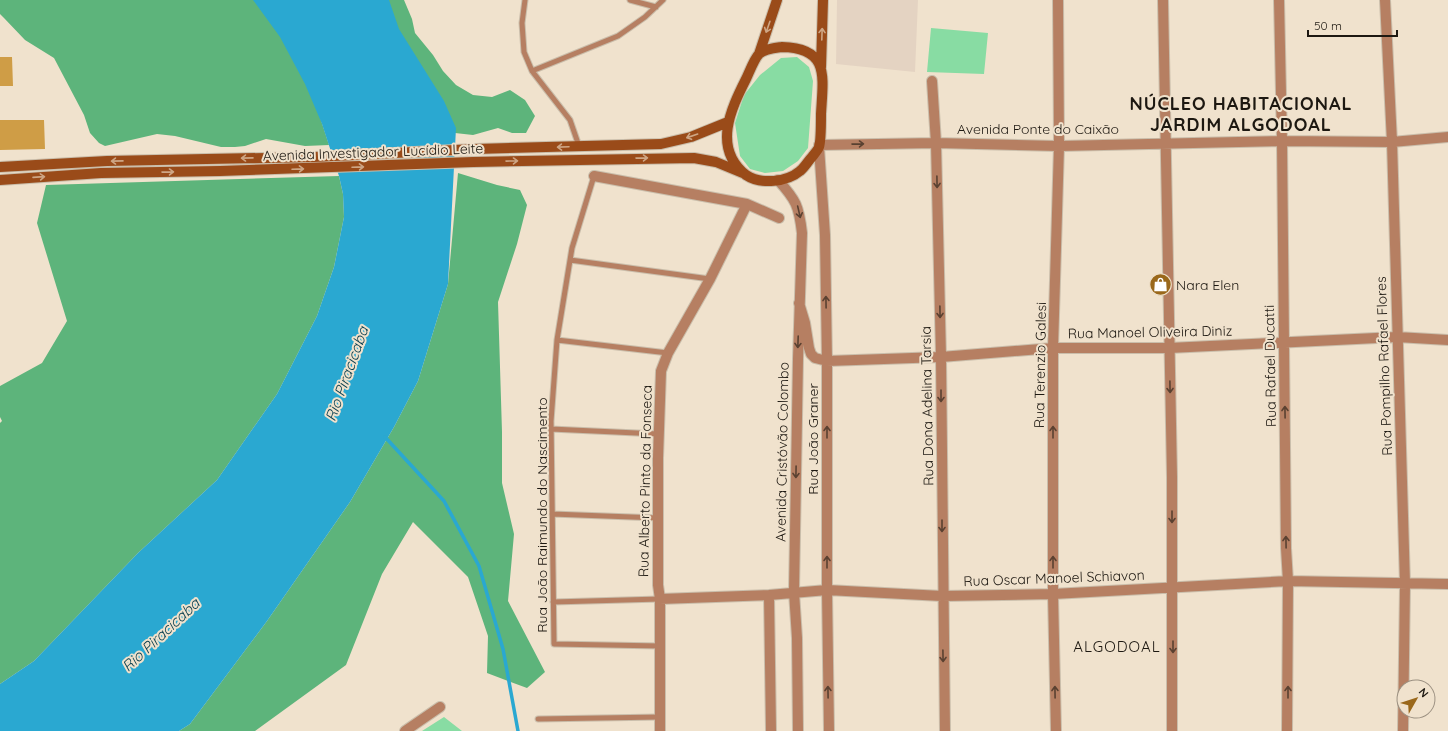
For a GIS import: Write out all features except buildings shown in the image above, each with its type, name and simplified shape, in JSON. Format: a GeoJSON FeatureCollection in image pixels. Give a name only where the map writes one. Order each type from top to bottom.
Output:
{"type":"FeatureCollection","features":[{"type":"Feature","properties":{"kind":"main road"},"geometry":{"type":"LineString","coordinates":[[777,0],[759,54],[732,106],[728,122],[727,136],[733,160],[740,170],[750,177],[766,181],[778,180],[791,176],[800,171],[819,146],[823,80],[821,67],[823,0]]}},
{"type":"Feature","properties":{"kind":"main road"},"geometry":{"type":"LineString","coordinates":[[759,54],[768,50],[782,47],[795,47],[806,51],[813,56],[821,67]]}},
{"type":"Feature","properties":{"kind":"main road","name":"Avenida Investigador Lucídio Leite"},"geometry":{"type":"LineString","coordinates":[[0,167],[107,161],[314,157],[474,149],[661,144],[691,137],[728,122]]}},
{"type":"Feature","properties":{"kind":"main road","name":"Avenida Investigador Lucídio Leite"},"geometry":{"type":"LineString","coordinates":[[0,180],[101,173],[220,171],[474,162],[694,158],[716,162],[746,174]]}},
{"type":"Feature","properties":{"kind":"street","name":"Rua Terenzio Galesi"},"geometry":{"type":"LineString","coordinates":[[1056,731],[1053,594],[1053,348],[1059,146],[1058,0]]}},
{"type":"Feature","properties":{"kind":"street"},"geometry":{"type":"LineString","coordinates":[[1163,0],[1173,588],[1172,731]]}},
{"type":"Feature","properties":{"kind":"street","name":"Rua Rafael Ducatti"},"geometry":{"type":"LineString","coordinates":[[1279,0],[1286,548],[1288,581],[1287,731]]}},
{"type":"Feature","properties":{"kind":"street","name":"Rua Pompilho Rafael Flores"},"geometry":{"type":"LineString","coordinates":[[1385,0],[1392,142],[1405,584],[1403,731]]}},
{"type":"Feature","properties":{"kind":"street","name":"Rua Dona Adelina Tarsia"},"geometry":{"type":"LineString","coordinates":[[932,81],[936,143],[941,357],[942,596],[945,731]]}},
{"type":"Feature","properties":{"kind":"street","name":"Avenida Ponte do Caixão"},"geometry":{"type":"LineString","coordinates":[[819,146],[936,143],[1059,146],[1166,142],[1392,142],[1448,138]]}},
{"type":"Feature","properties":{"kind":"street","name":"Rua João Graner"},"geometry":{"type":"LineString","coordinates":[[819,146],[825,235],[829,731]]}},
{"type":"Feature","properties":{"kind":"street"},"geometry":{"type":"LineString","coordinates":[[594,176],[747,204],[779,218]]}},
{"type":"Feature","properties":{"kind":"street","name":"Avenida Cristóvão Colombo"},"geometry":{"type":"LineString","coordinates":[[778,180],[796,202],[800,215],[802,233],[799,303],[794,592],[797,638],[798,731]]}},
{"type":"Feature","properties":{"kind":"street","name":"Rua Alberto Pinto da Fonseca"},"geometry":{"type":"LineString","coordinates":[[660,731],[658,434],[661,371],[668,353],[710,279],[747,204]]}},
{"type":"Feature","properties":{"kind":"street","name":"Rua Manoel Oliveira Diniz"},"geometry":{"type":"LineString","coordinates":[[799,303],[805,323],[808,348],[815,358],[827,361],[941,357],[1053,348],[1169,348],[1397,337],[1448,340]]}},
{"type":"Feature","properties":{"kind":"street","name":"Rua Oscar Manoel Schiavon"},"geometry":{"type":"LineString","coordinates":[[660,599],[769,595],[827,590],[942,596],[1053,594],[1288,581],[1448,584]]}},
{"type":"Feature","properties":{"kind":"street"},"geometry":{"type":"LineString","coordinates":[[769,595],[771,731]]}},
{"type":"Feature","properties":{"kind":"street"},"geometry":{"type":"LineString","coordinates":[[405,731],[440,707]]}},
{"type":"Feature","properties":{"kind":"lane"},"geometry":{"type":"LineString","coordinates":[[525,0],[522,23],[524,52],[532,71],[570,120],[579,146]]}},
{"type":"Feature","properties":{"kind":"lane"},"geometry":{"type":"LineString","coordinates":[[630,0],[656,8]]}},
{"type":"Feature","properties":{"kind":"lane"},"geometry":{"type":"LineString","coordinates":[[532,71],[618,36],[645,17],[663,0]]}},
{"type":"Feature","properties":{"kind":"lane","name":"Rua João Raimundo do Nascimento"},"geometry":{"type":"LineString","coordinates":[[594,176],[572,248],[557,340],[551,429],[554,644],[660,646]]}},
{"type":"Feature","properties":{"kind":"lane"},"geometry":{"type":"LineString","coordinates":[[570,260],[710,279]]}},
{"type":"Feature","properties":{"kind":"lane"},"geometry":{"type":"LineString","coordinates":[[557,340],[668,353]]}},
{"type":"Feature","properties":{"kind":"lane"},"geometry":{"type":"LineString","coordinates":[[551,429],[658,434]]}},
{"type":"Feature","properties":{"kind":"lane"},"geometry":{"type":"LineString","coordinates":[[552,514],[658,518]]}},
{"type":"Feature","properties":{"kind":"lane"},"geometry":{"type":"LineString","coordinates":[[553,602],[660,599]]}},
{"type":"Feature","properties":{"kind":"lane"},"geometry":{"type":"LineString","coordinates":[[538,719],[660,717]]}},
{"type":"Feature","properties":{"kind":"shaded area"},"geometry":{"type":"Polygon","coordinates":[[[837,0],[918,0],[915,72],[836,64],[837,0]]]}},
{"type":"Feature","properties":{"kind":"green space"},"geometry":{"type":"Polygon","coordinates":[[[0,0],[263,0],[296,43],[329,145],[305,146],[266,139],[245,146],[221,147],[175,136],[157,134],[105,146],[99,143],[90,133],[84,115],[54,58],[25,40],[0,14],[0,0]]]}},
{"type":"Feature","properties":{"kind":"green space"},"geometry":{"type":"Polygon","coordinates":[[[362,0],[404,0],[412,19],[415,33],[433,55],[443,71],[456,85],[473,95],[492,97],[510,90],[525,100],[535,116],[526,133],[512,133],[498,128],[473,135],[455,133],[362,0]]]}},
{"type":"Feature","properties":{"kind":"green space"},"geometry":{"type":"Polygon","coordinates":[[[931,28],[988,33],[984,74],[927,72],[931,28]]]}},
{"type":"Feature","properties":{"kind":"green space"},"geometry":{"type":"Polygon","coordinates":[[[797,57],[809,67],[813,81],[808,148],[798,161],[783,171],[765,173],[750,169],[740,156],[735,123],[744,95],[760,75],[781,58],[797,57]]]}},
{"type":"Feature","properties":{"kind":"green space"},"geometry":{"type":"Polygon","coordinates":[[[458,173],[497,185],[520,190],[527,205],[517,244],[498,302],[502,483],[514,534],[508,601],[545,672],[527,688],[487,673],[488,636],[468,577],[413,522],[382,574],[346,665],[255,731],[179,731],[190,724],[267,621],[350,502],[394,427],[418,381],[448,284],[458,173]]]}},
{"type":"Feature","properties":{"kind":"green space"},"geometry":{"type":"Polygon","coordinates":[[[339,176],[343,194],[344,217],[334,267],[317,316],[277,394],[217,480],[138,553],[34,661],[0,684],[0,423],[2,421],[0,417],[0,386],[42,363],[67,321],[37,223],[46,185],[339,176]]]}},
{"type":"Feature","properties":{"kind":"green space"},"geometry":{"type":"Polygon","coordinates":[[[444,717],[462,731],[422,731],[444,717]]]}},
{"type":"Feature","properties":{"kind":"water","name":"Rio Piracicaba"},"geometry":{"type":"Polygon","coordinates":[[[253,0],[389,0],[399,29],[444,101],[456,128],[448,284],[418,381],[394,427],[350,502],[267,621],[190,724],[179,731],[0,731],[0,684],[34,661],[138,553],[217,480],[277,394],[317,316],[334,267],[344,217],[343,194],[339,176],[322,124],[305,84],[280,37],[253,0]]]}},
{"type":"Feature","properties":{"kind":"waterway"},"geometry":{"type":"LineString","coordinates":[[385,437],[444,501],[479,566],[503,649],[518,731]]}},
{"type":"Feature","properties":{"kind":"place","name":"Nara Elen"},"geometry":{"type":"Point","coordinates":[1160,285]}},
{"type":"Feature","properties":{"kind":"district","name":"NÚCLEO HABITACIONAL JARDIM ALGODOAL"},"geometry":{"type":"Point","coordinates":[1241,114]}},
{"type":"Feature","properties":{"kind":"district","name":"ALGODOAL"},"geometry":{"type":"Point","coordinates":[1117,647]}}]}
